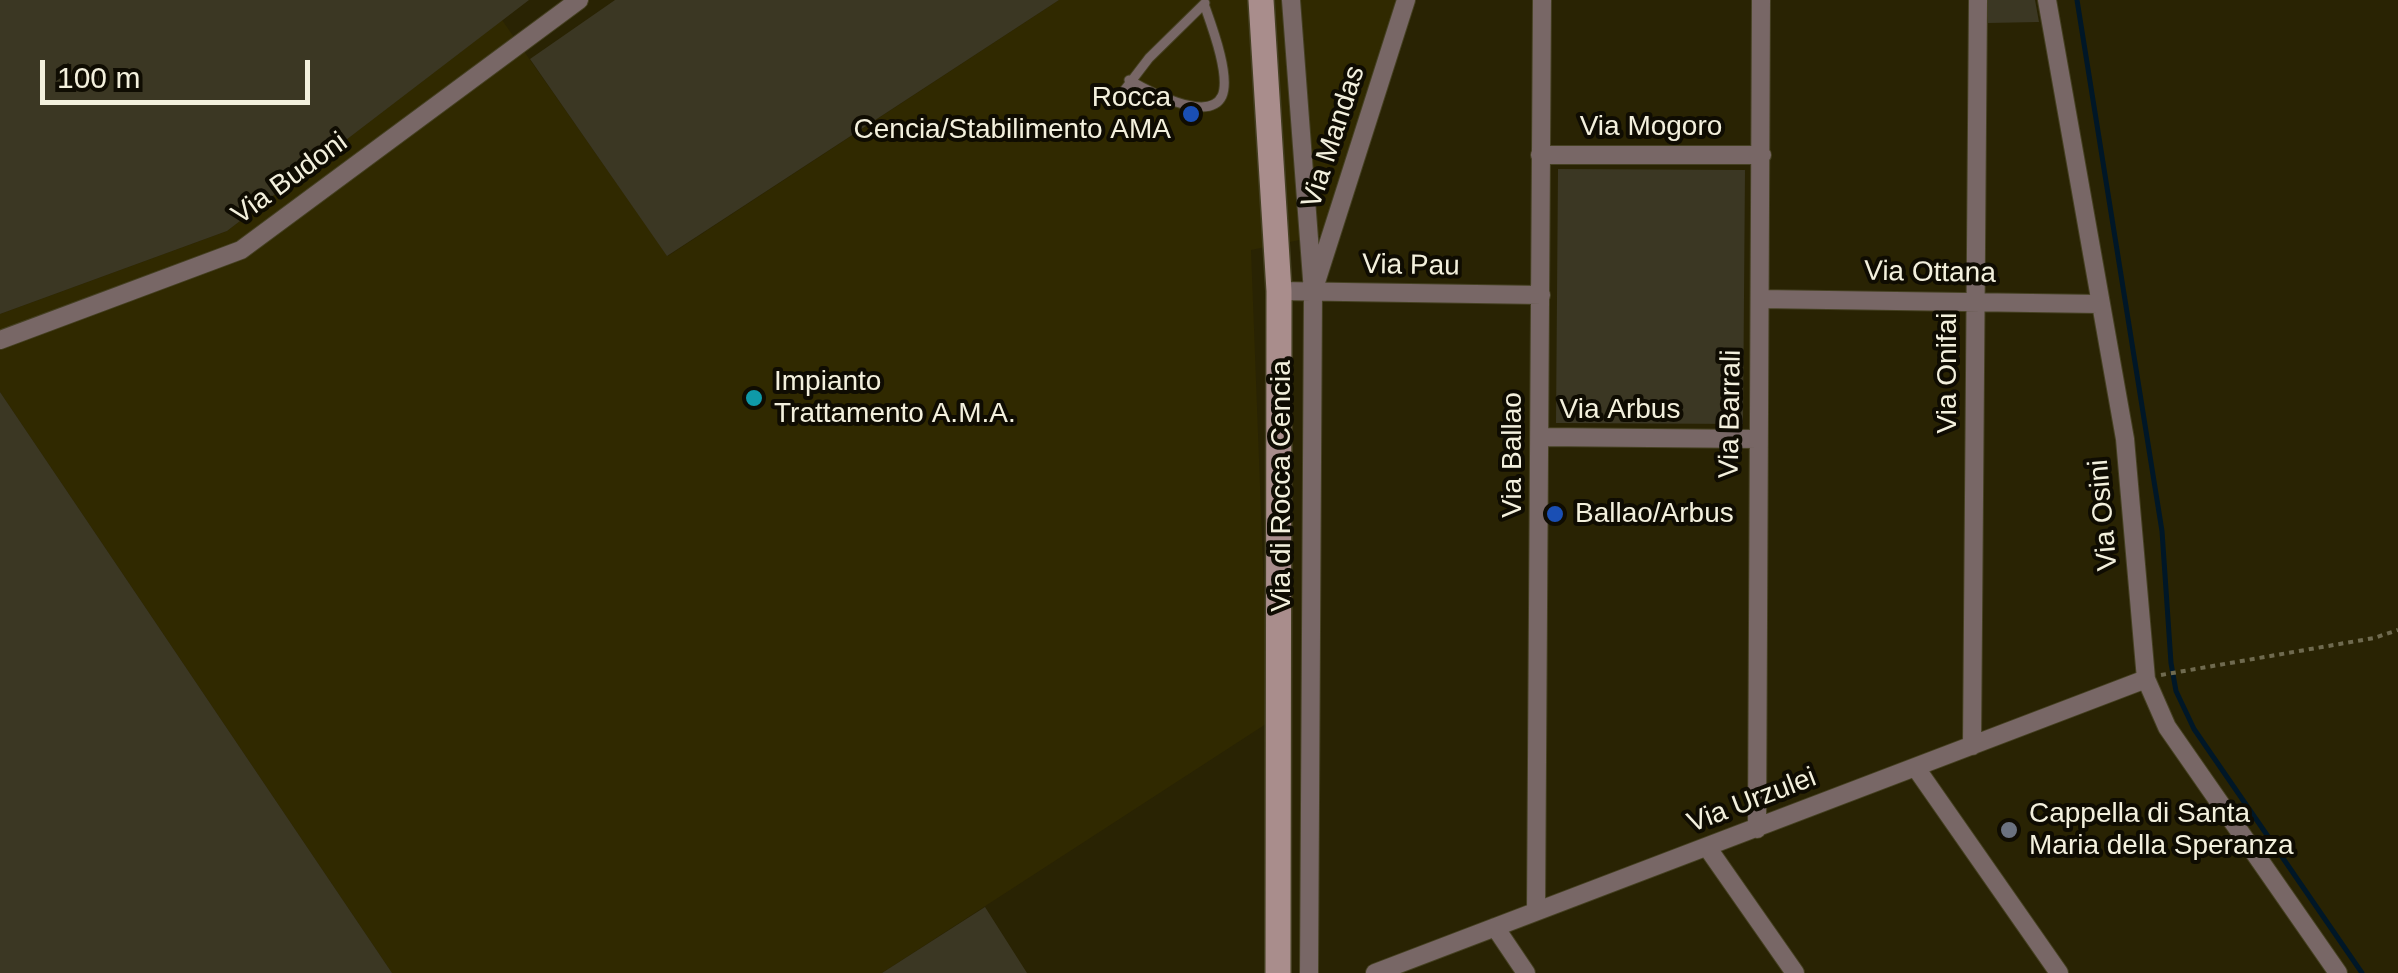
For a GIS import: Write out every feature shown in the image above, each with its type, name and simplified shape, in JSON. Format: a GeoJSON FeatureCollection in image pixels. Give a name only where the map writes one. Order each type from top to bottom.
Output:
{"type":"FeatureCollection","features":[{"type":"Feature","properties":{"kind":"main road","name":"Via di Rocca Cencia"},"geometry":{"type":"LineString","coordinates":[[1262,0],[1280,291],[1278,973]]}},
{"type":"Feature","properties":{"kind":"street","name":"Via Budoni"},"geometry":{"type":"LineString","coordinates":[[0,340],[241,250],[580,0]]}},
{"type":"Feature","properties":{"kind":"street","name":"Via di Rocca Cencia"},"geometry":{"type":"LineString","coordinates":[[1291,0],[1312,292],[1309,973]]}},
{"type":"Feature","properties":{"kind":"street","name":"Via Mandas"},"geometry":{"type":"LineString","coordinates":[[1312,292],[1406,0]]}},
{"type":"Feature","properties":{"kind":"street","name":"Via Ballao"},"geometry":{"type":"LineString","coordinates":[[1536,911],[1542,0]]}},
{"type":"Feature","properties":{"kind":"street","name":"Via Barrali"},"geometry":{"type":"LineString","coordinates":[[1756,829],[1762,0]]}},
{"type":"Feature","properties":{"kind":"street","name":"Via Onifai"},"geometry":{"type":"LineString","coordinates":[[1972,746],[1978,0]]}},
{"type":"Feature","properties":{"kind":"street","name":"Via Osini"},"geometry":{"type":"LineString","coordinates":[[2047,0],[2125,439],[2146,679],[2167,727],[2338,973]]}},
{"type":"Feature","properties":{"kind":"street","name":"Via Mogoro"},"geometry":{"type":"LineString","coordinates":[[1540,155],[1762,155]]}},
{"type":"Feature","properties":{"kind":"street","name":"Via Pau"},"geometry":{"type":"LineString","coordinates":[[1280,291],[1542,295]]}},
{"type":"Feature","properties":{"kind":"street","name":"Via Ottana"},"geometry":{"type":"LineString","coordinates":[[1760,299],[2099,304]]}},
{"type":"Feature","properties":{"kind":"street","name":"Via Arbus"},"geometry":{"type":"LineString","coordinates":[[1541,437],[1758,439]]}},
{"type":"Feature","properties":{"kind":"street"},"geometry":{"type":"LineString","coordinates":[[1280,501],[1312,500]]}},
{"type":"Feature","properties":{"kind":"street","name":"Via Urzulei"},"geometry":{"type":"LineString","coordinates":[[1375,973],[2146,679]]}},
{"type":"Feature","properties":{"kind":"street"},"geometry":{"type":"LineString","coordinates":[[1916,768],[2060,973]]}},
{"type":"Feature","properties":{"kind":"street"},"geometry":{"type":"LineString","coordinates":[[1707,847],[1795,973]]}},
{"type":"Feature","properties":{"kind":"street"},"geometry":{"type":"LineString","coordinates":[[1495,927],[1526,973]]}},
{"type":"Feature","properties":{"kind":"lane"},"geometry":{"type":"LineString","coordinates":[[1123,92],[1130,80],[1168,38],[1207,2],[1223,72],[1223,94],[1219,100],[1194,106],[1158,96],[1130,80]]}},
{"type":"Feature","properties":{"kind":"path"},"geometry":{"type":"LineString","coordinates":[[2166,673],[2311,650],[2398,630]]}},
{"type":"Feature","properties":{"kind":"shaded area"},"geometry":{"type":"Polygon","coordinates":[[[0,0],[529,0],[227,231],[0,314],[0,0]]]}},
{"type":"Feature","properties":{"kind":"shaded area"},"geometry":{"type":"Polygon","coordinates":[[[615,0],[1059,0],[667,256],[530,59],[615,0]]]}},
{"type":"Feature","properties":{"kind":"shaded area","name":"Impianto Trattamento A.M.A."},"geometry":{"type":"Polygon","coordinates":[[[1059,0],[1396,0],[1324,235],[1251,250],[1269,722],[882,973],[392,973],[0,392],[0,314],[227,231],[502,20],[668,256],[1059,0]]]}},
{"type":"Feature","properties":{"kind":"shaded area"},"geometry":{"type":"Polygon","coordinates":[[[1987,0],[2035,0],[2039,22],[1988,23],[1987,0]]]}},
{"type":"Feature","properties":{"kind":"shaded area"},"geometry":{"type":"Polygon","coordinates":[[[1558,169],[1745,170],[1743,424],[1556,423],[1558,169]]]}},
{"type":"Feature","properties":{"kind":"shaded area"},"geometry":{"type":"Polygon","coordinates":[[[0,392],[392,973],[0,973],[0,392]]]}},
{"type":"Feature","properties":{"kind":"shaded area"},"geometry":{"type":"Polygon","coordinates":[[[985,907],[1027,973],[882,973],[985,907]]]}},
{"type":"Feature","properties":{"kind":"waterway"},"geometry":{"type":"LineString","coordinates":[[2077,0],[2162,531],[2176,691],[2194,729],[2362,973]]}},
{"type":"Feature","properties":{"kind":"place","name":"Rocca Cencia/Stabilimento AMA"},"geometry":{"type":"Point","coordinates":[1191,114]}},
{"type":"Feature","properties":{"kind":"place","name":"Impianto Trattamento A.M.A."},"geometry":{"type":"Point","coordinates":[754,398]}},
{"type":"Feature","properties":{"kind":"place","name":"Ballao/Arbus"},"geometry":{"type":"Point","coordinates":[1555,514]}},
{"type":"Feature","properties":{"kind":"place","name":"Cappella di Santa Maria della Speranza"},"geometry":{"type":"Point","coordinates":[2009,830]}}]}
